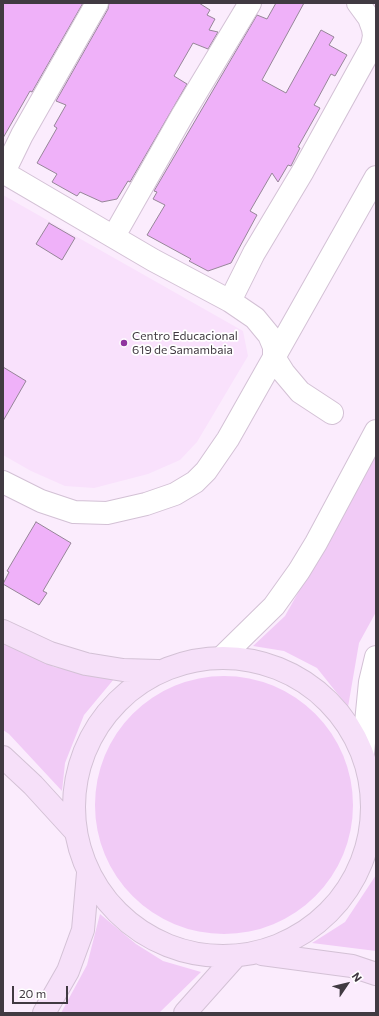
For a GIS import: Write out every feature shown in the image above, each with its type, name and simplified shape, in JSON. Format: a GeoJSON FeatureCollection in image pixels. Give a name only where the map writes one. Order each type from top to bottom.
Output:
{"type":"FeatureCollection","features":[{"type":"Feature","properties":{"kind":"main road"},"geometry":{"type":"LineString","coordinates":[[3,631],[50,653],[86,664],[124,670],[158,671]]}},
{"type":"Feature","properties":{"kind":"main road"},"geometry":{"type":"LineString","coordinates":[[262,954],[312,930],[350,889],[371,838],[374,785],[363,753],[346,721],[320,693],[283,670],[257,661],[222,657],[190,660],[158,671],[119,698],[90,737],[75,783],[75,831],[88,873],[115,911],[152,940],[192,955],[234,958],[262,954],[352,966],[376,974]]}},
{"type":"Feature","properties":{"kind":"main road"},"geometry":{"type":"LineString","coordinates":[[3,757],[33,785],[75,831]]}},
{"type":"Feature","properties":{"kind":"main road"},"geometry":{"type":"LineString","coordinates":[[44,1013],[68,971],[83,930],[88,873]]}},
{"type":"Feature","properties":{"kind":"main road"},"geometry":{"type":"LineString","coordinates":[[185,1013],[234,958]]}},
{"type":"Feature","properties":{"kind":"street"},"geometry":{"type":"LineString","coordinates":[[97,3],[3,172],[153,260],[230,301],[254,318],[264,327],[272,341],[274,357],[300,392],[332,412]]}},
{"type":"Feature","properties":{"kind":"street"},"geometry":{"type":"LineString","coordinates":[[114,236],[182,116],[250,3]]}},
{"type":"Feature","properties":{"kind":"street"},"geometry":{"type":"LineString","coordinates":[[230,301],[254,253],[303,171],[372,46],[374,36],[373,28],[369,18],[358,3]]}},
{"type":"Feature","properties":{"kind":"street"},"geometry":{"type":"LineString","coordinates":[[3,482],[41,501],[74,512],[107,513],[146,504],[175,494],[195,482],[206,471],[228,439],[376,177]]}},
{"type":"Feature","properties":{"kind":"street"},"geometry":{"type":"LineString","coordinates":[[222,657],[274,606],[299,571],[316,543],[376,431]]}},
{"type":"Feature","properties":{"kind":"street"},"geometry":{"type":"LineString","coordinates":[[363,753],[370,682],[376,657]]}},
{"type":"Feature","properties":{"kind":"shaded area","name":"Centro Educacional 619 de Samambaia"},"geometry":{"type":"Polygon","coordinates":[[[3,195],[243,331],[248,356],[197,442],[180,460],[148,474],[94,488],[65,486],[31,471],[3,455],[3,195]]]}},
{"type":"Feature","properties":{"kind":"shaded area"},"geometry":{"type":"Polygon","coordinates":[[[376,454],[376,612],[359,643],[348,707],[317,668],[284,651],[253,646],[285,616],[376,454]]]}},
{"type":"Feature","properties":{"kind":"shaded area"},"geometry":{"type":"Polygon","coordinates":[[[3,638],[54,667],[114,679],[84,715],[65,763],[62,791],[9,734],[3,730],[3,638]]]}},
{"type":"Feature","properties":{"kind":"shaded area"},"geometry":{"type":"Polygon","coordinates":[[[211,676],[237,676],[261,681],[285,691],[306,705],[324,723],[338,744],[348,768],[353,792],[351,830],[348,842],[338,866],[324,887],[306,905],[285,919],[261,929],[237,934],[211,934],[187,929],[163,919],[142,905],[124,887],[110,866],[100,842],[95,818],[95,792],[100,768],[110,744],[124,723],[142,705],[163,691],[187,681],[211,676]]]}},
{"type":"Feature","properties":{"kind":"shaded area"},"geometry":{"type":"Polygon","coordinates":[[[376,875],[376,951],[312,943],[345,922],[376,875]]]}},
{"type":"Feature","properties":{"kind":"shaded area"},"geometry":{"type":"Polygon","coordinates":[[[100,914],[136,944],[163,961],[201,972],[159,1013],[61,1013],[87,965],[100,914]]]}},
{"type":"Feature","properties":{"kind":"building"},"geometry":{"type":"Polygon","coordinates":[[[3,3],[83,3],[32,92],[30,91],[3,138],[3,3]]]}},
{"type":"Feature","properties":{"kind":"building"},"geometry":{"type":"Polygon","coordinates":[[[109,3],[199,3],[210,10],[207,15],[215,19],[209,30],[218,32],[208,49],[193,43],[174,76],[187,84],[130,182],[128,181],[117,199],[102,202],[80,192],[77,196],[52,182],[57,174],[37,163],[57,128],[54,126],[66,105],[56,101],[108,9],[109,3]]]}},
{"type":"Feature","properties":{"kind":"building"},"geometry":{"type":"Polygon","coordinates":[[[276,3],[304,3],[262,80],[286,93],[321,30],[334,37],[329,45],[347,55],[335,76],[331,74],[314,105],[320,108],[298,147],[300,148],[291,166],[288,165],[278,182],[272,173],[250,211],[257,215],[231,263],[208,271],[189,261],[191,259],[147,235],[165,205],[153,199],[157,192],[154,191],[257,15],[267,19],[276,3]]]}},
{"type":"Feature","properties":{"kind":"building"},"geometry":{"type":"Polygon","coordinates":[[[49,223],[75,238],[62,260],[36,244],[49,223]]]}},
{"type":"Feature","properties":{"kind":"building"},"geometry":{"type":"Polygon","coordinates":[[[3,367],[26,381],[3,421],[3,367]]]}},
{"type":"Feature","properties":{"kind":"building"},"geometry":{"type":"Polygon","coordinates":[[[36,522],[71,543],[43,591],[47,593],[39,605],[3,584],[9,572],[7,571],[36,522]]]}},
{"type":"Feature","properties":{"kind":"place","name":"Centro Educacional 619 de Samambaia"},"geometry":{"type":"Point","coordinates":[124,343]}}]}
